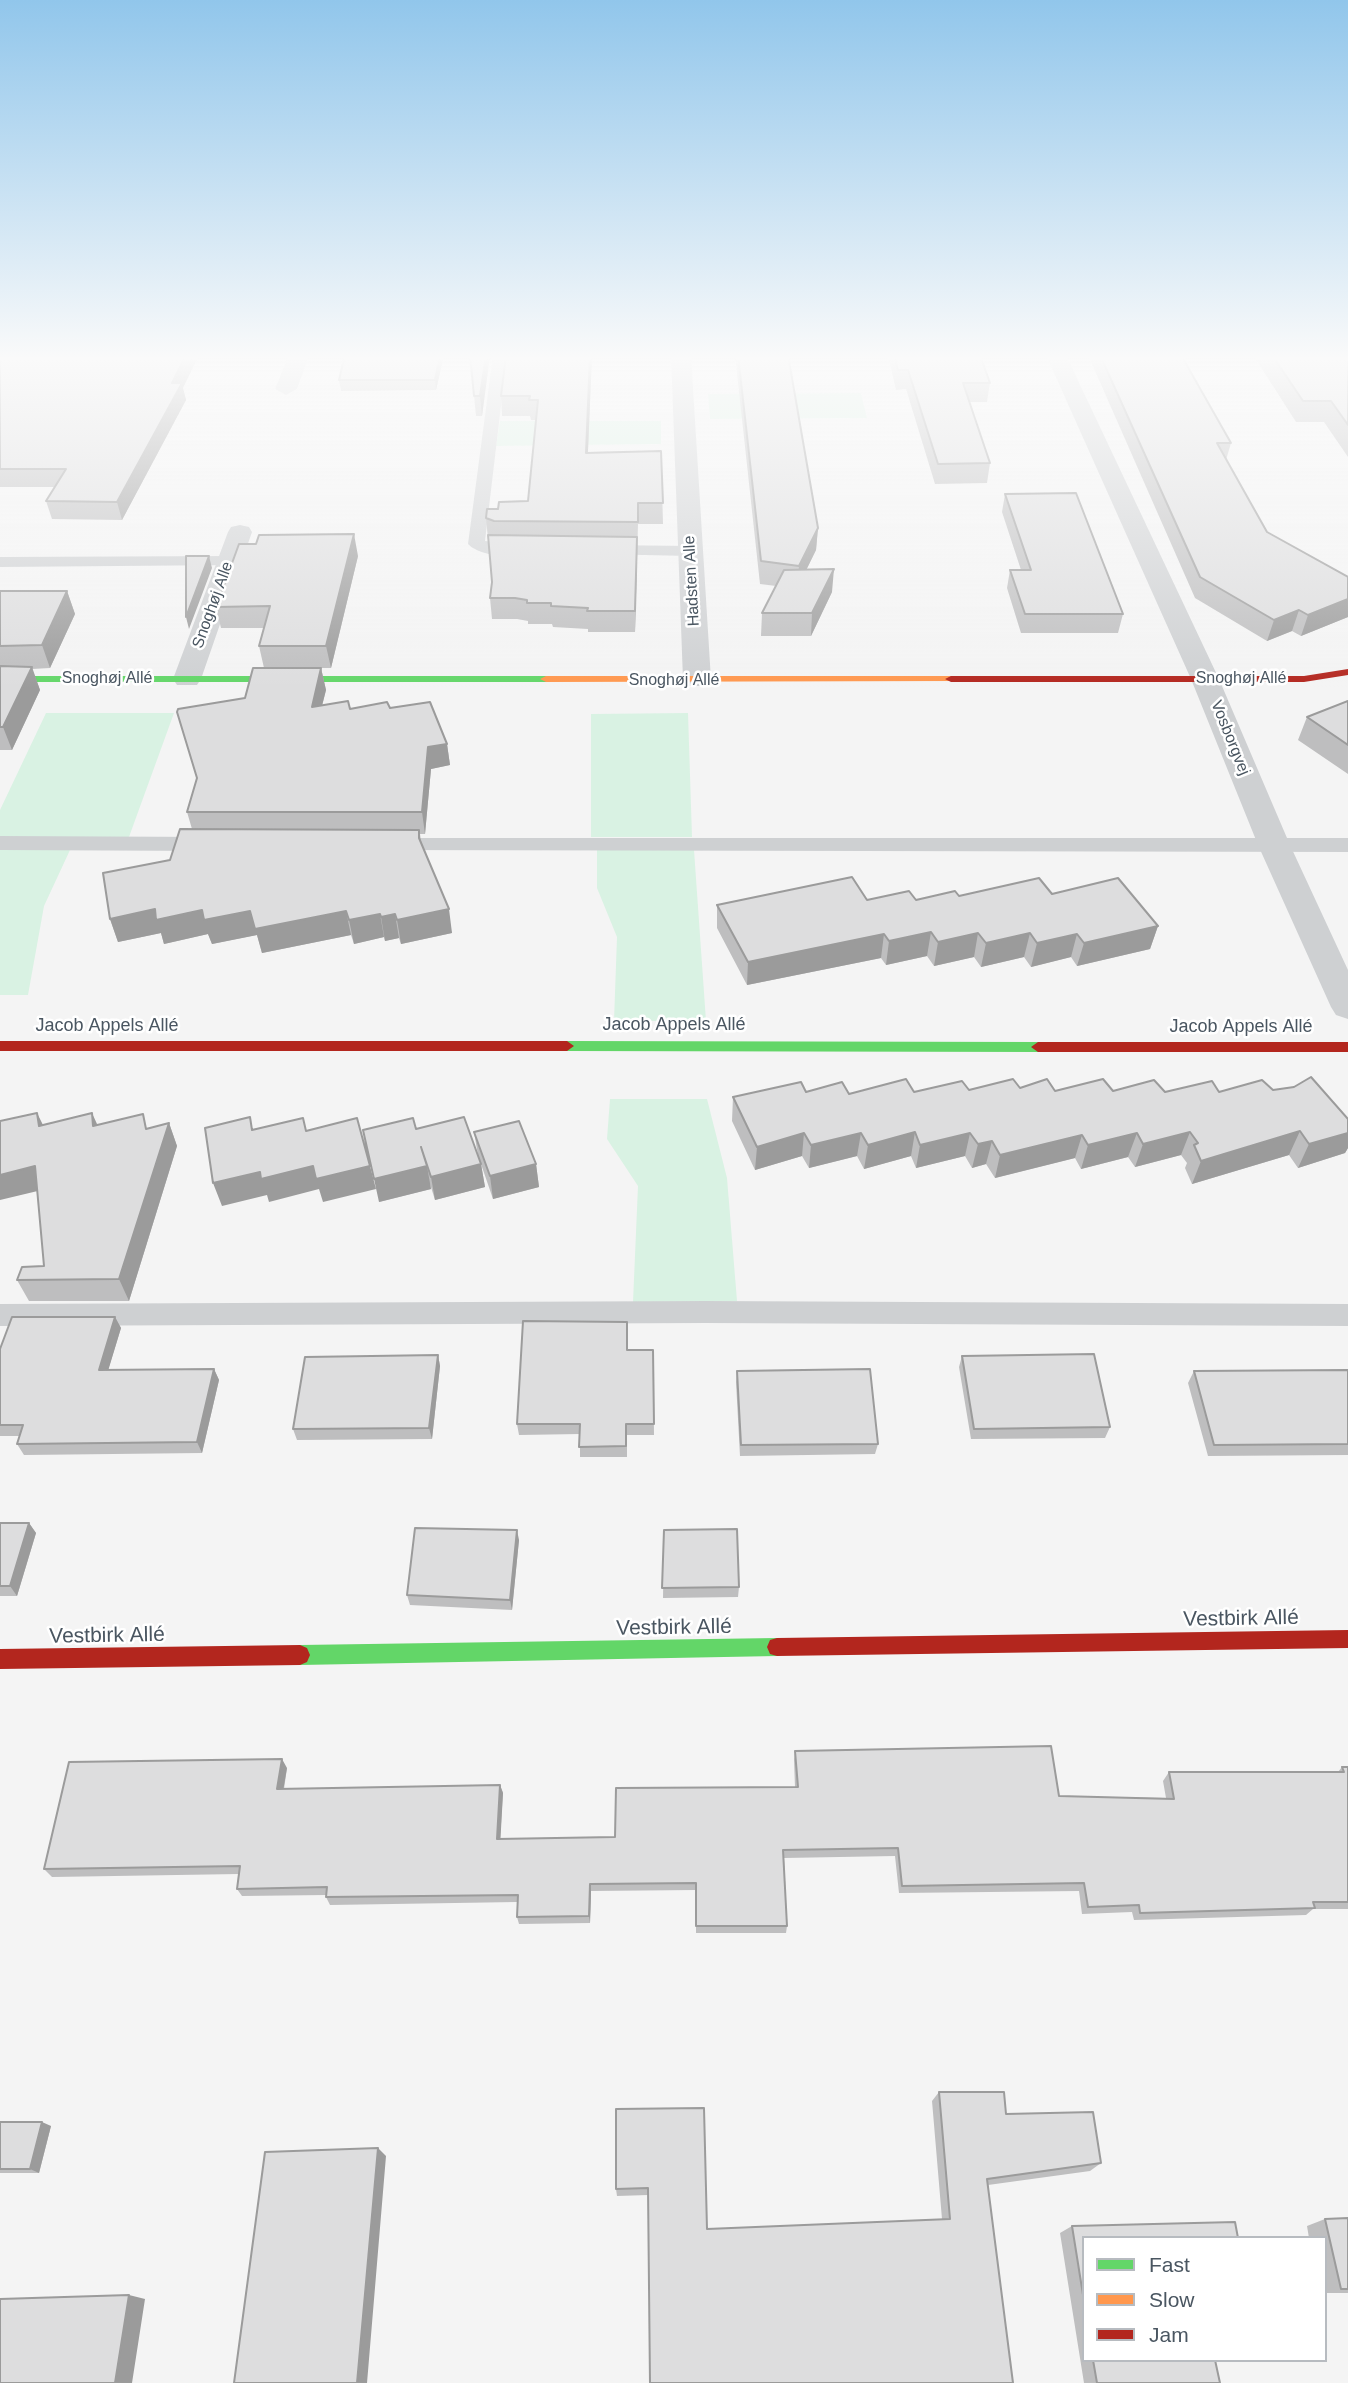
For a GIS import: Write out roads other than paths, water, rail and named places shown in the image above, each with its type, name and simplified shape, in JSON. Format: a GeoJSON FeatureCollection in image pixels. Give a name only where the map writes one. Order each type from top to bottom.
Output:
{"type":"FeatureCollection","features":[{"type":"Feature","properties":{"kind":"street","name":"Hadsten Alle"},"geometry":{"type":"LineString","coordinates":[[687,466],[697,680]]}},
{"type":"Feature","properties":{"kind":"street","name":"Vosborgvej"},"geometry":{"type":"LineString","coordinates":[[1107,466],[1205,679],[1274,845],[1348,1007]]}},
{"type":"Feature","properties":{"kind":"street","name":"Snoghøj Alle"},"geometry":{"type":"LineString","coordinates":[[187,679],[240,532]]}},
{"type":"Feature","properties":{"kind":"street","name":"Snoghøj Allé"},"geometry":{"type":"LineString","coordinates":[[0,679],[1304,679],[1348,672]]}},
{"type":"Feature","properties":{"kind":"street","name":"Jacob Appels Allé"},"geometry":{"type":"LineString","coordinates":[[0,1045],[1348,1047]]}},
{"type":"Feature","properties":{"kind":"street","name":"Vestbirk Allé"},"geometry":{"type":"LineString","coordinates":[[0,1659],[1348,1639]]}},
{"type":"Feature","properties":{"kind":"lane"},"geometry":{"type":"LineString","coordinates":[[486,466],[476,544],[494,550],[546,550]]}},
{"type":"Feature","properties":{"kind":"lane"},"geometry":{"type":"LineString","coordinates":[[586,550],[691,551]]}},
{"type":"Feature","properties":{"kind":"lane"},"geometry":{"type":"LineString","coordinates":[[0,562],[229,561]]}},
{"type":"Feature","properties":{"kind":"lane"},"geometry":{"type":"LineString","coordinates":[[0,843],[230,844]]}},
{"type":"Feature","properties":{"kind":"lane"},"geometry":{"type":"LineString","coordinates":[[369,845],[1348,845]]}},
{"type":"Feature","properties":{"kind":"lane"},"geometry":{"type":"LineString","coordinates":[[0,1315],[1348,1315]]}}]}
